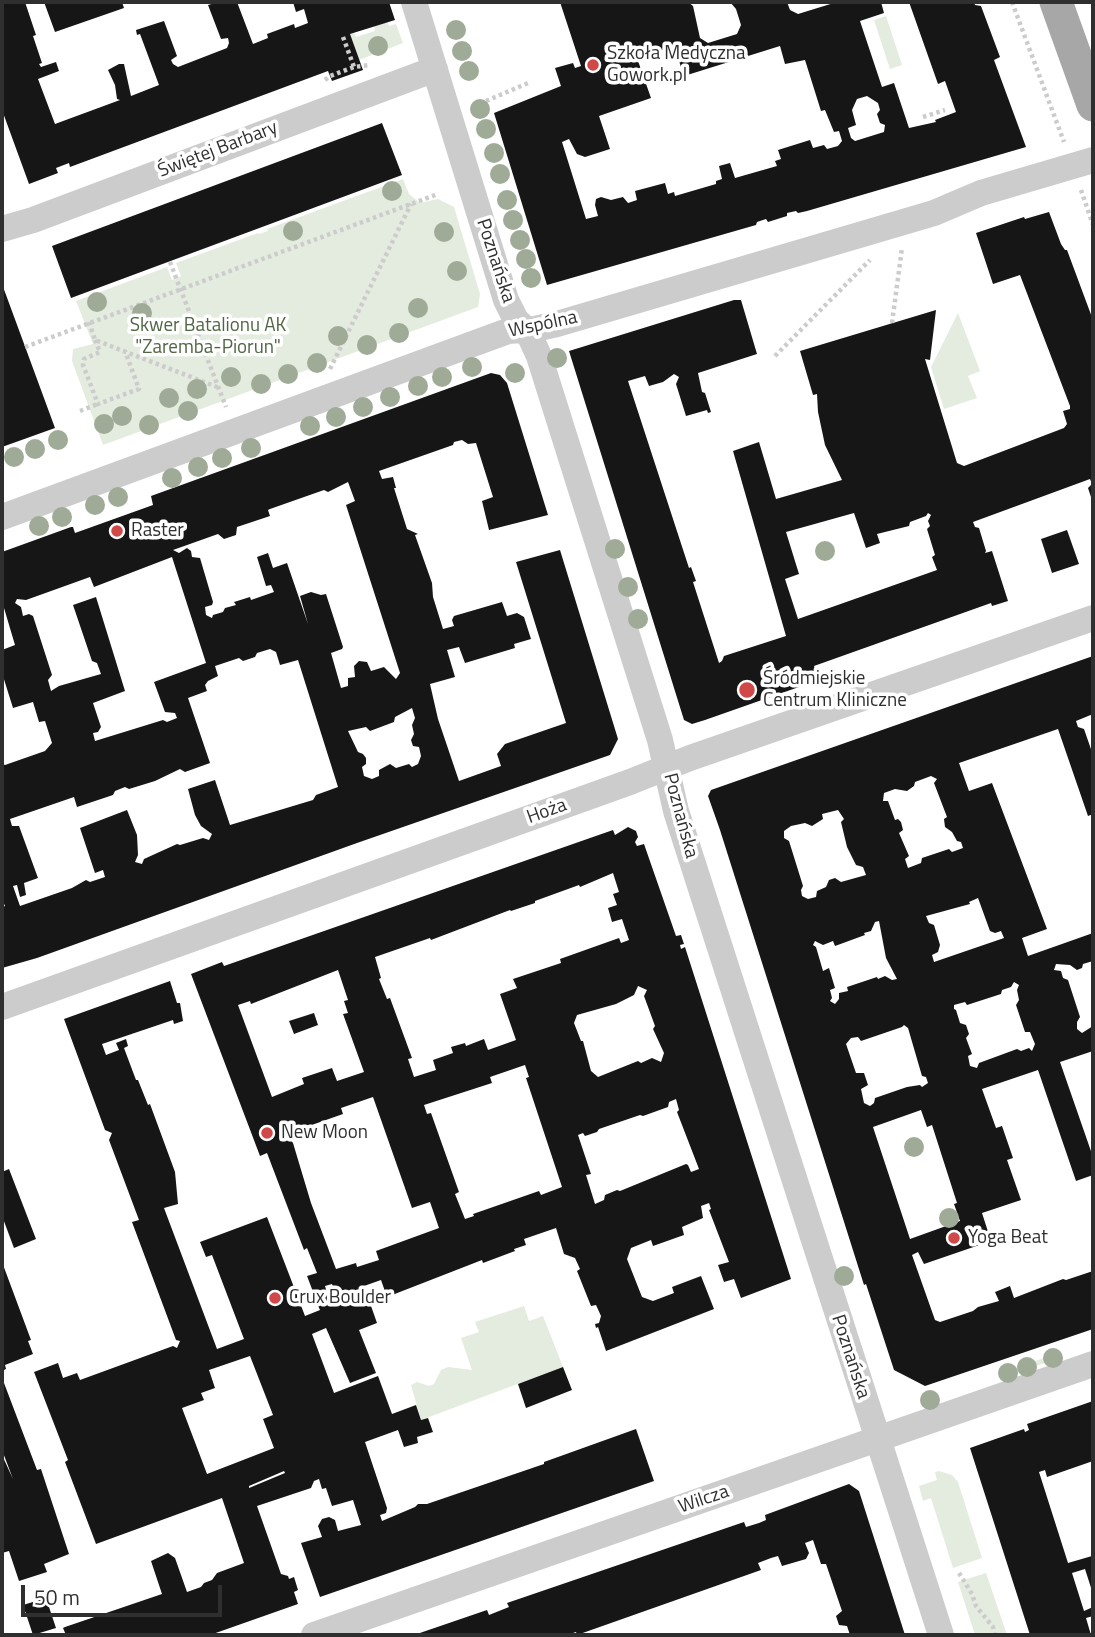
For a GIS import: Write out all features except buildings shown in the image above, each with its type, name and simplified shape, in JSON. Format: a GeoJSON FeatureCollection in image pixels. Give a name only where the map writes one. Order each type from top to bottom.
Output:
{"type":"FeatureCollection","features":[{"type":"Feature","properties":{"kind":"main road"},"geometry":{"type":"LineString","coordinates":[[1056,2],[1093,105]]}},
{"type":"Feature","properties":{"kind":"street","name":"Poznańska"},"geometry":{"type":"LineString","coordinates":[[414,2],[510,311],[527,330],[539,356],[660,740],[676,811],[941,1635]]}},
{"type":"Feature","properties":{"kind":"street","name":"Świętej Barbary"},"geometry":{"type":"LineString","coordinates":[[2,229],[33,220],[435,69]]}},
{"type":"Feature","properties":{"kind":"street","name":"Wspólna"},"geometry":{"type":"LineString","coordinates":[[2,517],[508,331],[556,324],[934,213],[981,193],[1093,160]]}},
{"type":"Feature","properties":{"kind":"street","name":"Hoża"},"geometry":{"type":"LineString","coordinates":[[2,1007],[666,768],[1093,618]]}},
{"type":"Feature","properties":{"kind":"street","name":"Wilcza"},"geometry":{"type":"LineString","coordinates":[[314,1635],[1093,1364]]}},
{"type":"Feature","properties":{"kind":"path"},"geometry":{"type":"LineString","coordinates":[[1012,2],[1066,149]]}},
{"type":"Feature","properties":{"kind":"path"},"geometry":{"type":"LineString","coordinates":[[343,37],[354,67]]}},
{"type":"Feature","properties":{"kind":"path"},"geometry":{"type":"LineString","coordinates":[[486,101],[528,83]]}},
{"type":"Feature","properties":{"kind":"path"},"geometry":{"type":"LineString","coordinates":[[923,117],[945,110]]}},
{"type":"Feature","properties":{"kind":"path"},"geometry":{"type":"LineString","coordinates":[[1078,183],[1093,225]]}},
{"type":"Feature","properties":{"kind":"path"},"geometry":{"type":"LineString","coordinates":[[25,347],[438,194]]}},
{"type":"Feature","properties":{"kind":"path"},"geometry":{"type":"LineString","coordinates":[[330,369],[411,204]]}},
{"type":"Feature","properties":{"kind":"path"},"geometry":{"type":"LineString","coordinates":[[892,323],[903,244]]}},
{"type":"Feature","properties":{"kind":"path"},"geometry":{"type":"LineString","coordinates":[[775,356],[880,251]]}},
{"type":"Feature","properties":{"kind":"path"},"geometry":{"type":"LineString","coordinates":[[170,262],[226,407]]}},
{"type":"Feature","properties":{"kind":"path"},"geometry":{"type":"LineString","coordinates":[[89,323],[100,352],[84,359],[83,365],[98,404]]}},
{"type":"Feature","properties":{"kind":"path"},"geometry":{"type":"LineString","coordinates":[[95,340],[218,387]]}},
{"type":"Feature","properties":{"kind":"path"},"geometry":{"type":"LineString","coordinates":[[80,411],[139,389],[125,351]]}},
{"type":"Feature","properties":{"kind":"path"},"geometry":{"type":"LineString","coordinates":[[960,1573],[976,1606],[993,1627],[995,1635]]}},
{"type":"Feature","properties":{"kind":"green space"},"geometry":{"type":"Polygon","coordinates":[[[886,16],[902,65],[890,69],[874,20],[886,16]]]}},
{"type":"Feature","properties":{"kind":"green space"},"geometry":{"type":"Polygon","coordinates":[[[387,22],[389,26],[396,24],[403,43],[359,60],[350,34],[354,33],[356,37],[375,31],[374,26],[387,22]]]}},
{"type":"Feature","properties":{"kind":"green space","name":"Skwer Batalionu AK \"Zaremba-Piorun\""},"geometry":{"type":"Polygon","coordinates":[[[403,179],[409,194],[420,203],[438,199],[454,207],[480,294],[478,307],[103,445],[72,361],[73,349],[93,344],[76,301],[167,267],[172,280],[181,276],[176,263],[403,179]]]}},
{"type":"Feature","properties":{"kind":"green space"},"geometry":{"type":"Polygon","coordinates":[[[958,313],[980,371],[968,376],[977,398],[944,409],[931,367],[958,313]]]}},
{"type":"Feature","properties":{"kind":"green space"},"geometry":{"type":"Polygon","coordinates":[[[524,1306],[529,1321],[543,1316],[563,1367],[421,1420],[411,1385],[417,1382],[429,1386],[434,1384],[441,1370],[448,1367],[472,1370],[461,1338],[479,1332],[475,1322],[524,1306]]]}},
{"type":"Feature","properties":{"kind":"green space"},"geometry":{"type":"Polygon","coordinates":[[[1058,1353],[1059,1358],[1003,1378],[1001,1373],[1058,1353]]]}},
{"type":"Feature","properties":{"kind":"green space"},"geometry":{"type":"Polygon","coordinates":[[[935,1472],[952,1475],[958,1482],[982,1558],[953,1568],[931,1498],[923,1501],[919,1486],[937,1480],[935,1472]]]}},
{"type":"Feature","properties":{"kind":"green space"},"geometry":{"type":"Polygon","coordinates":[[[986,1573],[1007,1635],[975,1635],[958,1582],[986,1573]]]}},
{"type":"Feature","properties":{"kind":"place","name":"Szkoła Medyczna Gowork.pl"},"geometry":{"type":"Point","coordinates":[593,65]}},
{"type":"Feature","properties":{"kind":"place","name":"Raster"},"geometry":{"type":"Point","coordinates":[117,531]}},
{"type":"Feature","properties":{"kind":"place","name":"Śródmiejskie Centrum Kliniczne"},"geometry":{"type":"Point","coordinates":[747,690]}},
{"type":"Feature","properties":{"kind":"place","name":"New Moon"},"geometry":{"type":"Point","coordinates":[267,1133]}},
{"type":"Feature","properties":{"kind":"place","name":"Yoga Beat"},"geometry":{"type":"Point","coordinates":[954,1238]}},
{"type":"Feature","properties":{"kind":"place","name":"Crux Boulder"},"geometry":{"type":"Point","coordinates":[275,1298]}}]}
